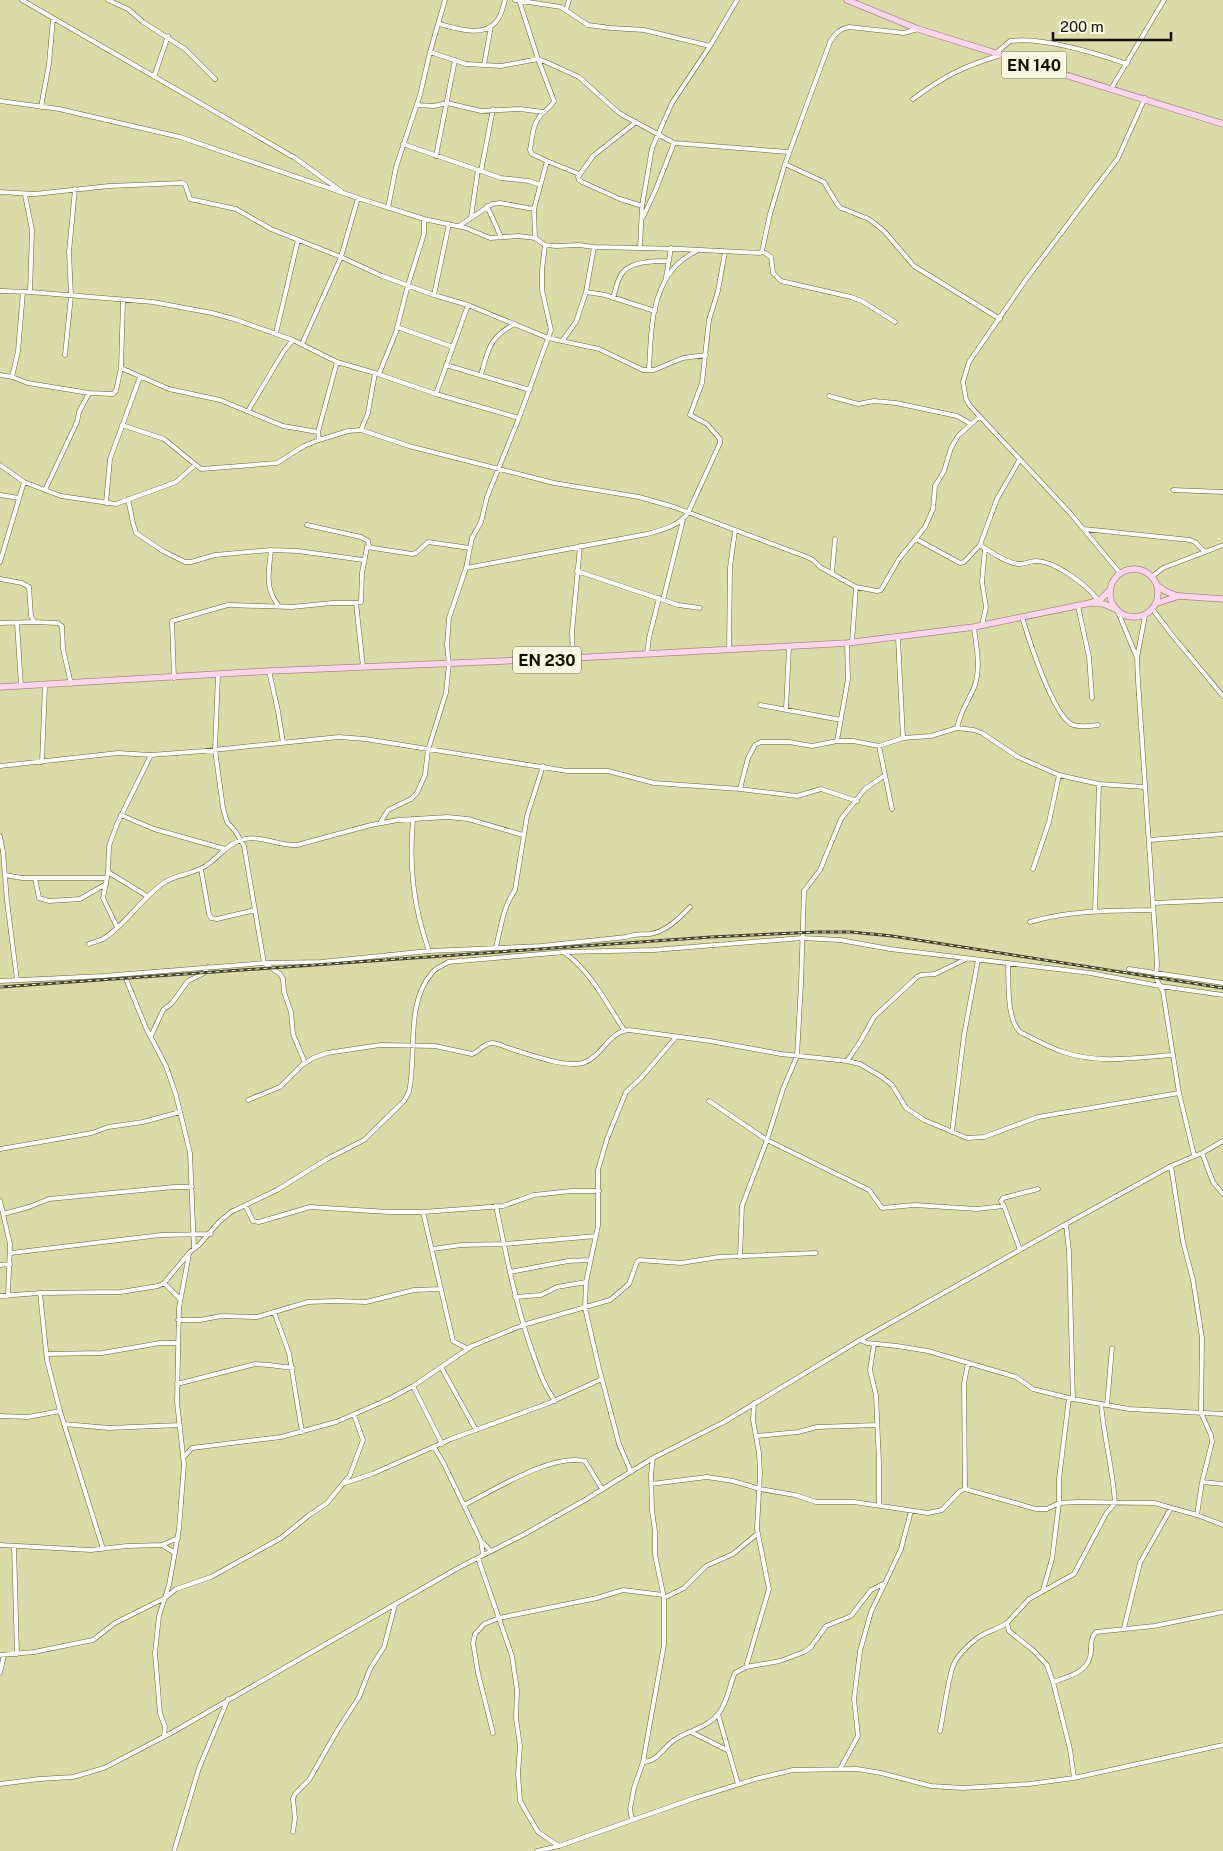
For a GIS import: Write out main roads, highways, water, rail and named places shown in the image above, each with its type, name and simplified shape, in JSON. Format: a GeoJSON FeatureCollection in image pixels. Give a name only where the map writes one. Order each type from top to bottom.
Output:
{"type":"FeatureCollection","features":[{"type":"Feature","properties":{"kind":"main road","name":"EN 140"},"geometry":{"type":"LineString","coordinates":[[847,0],[918,29],[1146,98],[1223,124]]}},
{"type":"Feature","properties":{"kind":"main road"},"geometry":{"type":"LineString","coordinates":[[1129,569],[1138,569],[1153,576],[1158,586],[1159,595],[1157,603],[1153,610],[1145,616],[1135,618],[1126,616],[1117,611],[1110,597],[1110,590],[1115,578],[1120,573],[1129,569]]}},
{"type":"Feature","properties":{"kind":"main road"},"geometry":{"type":"LineString","coordinates":[[1158,586],[1165,591],[1179,596],[1223,599]]}},
{"type":"Feature","properties":{"kind":"main road","name":"EN 230"},"geometry":{"type":"LineString","coordinates":[[0,687],[849,643],[974,627],[1078,606],[1098,600],[1110,590]]}},
{"type":"Feature","properties":{"kind":"main road"},"geometry":{"type":"LineString","coordinates":[[1157,603],[1179,596]]}},
{"type":"Feature","properties":{"kind":"main road","name":"EN 230"},"geometry":{"type":"LineString","coordinates":[[1090,603],[1104,604],[1117,611]]}},
{"type":"Feature","properties":{"kind":"railway"},"geometry":{"type":"LineString","coordinates":[[0,987],[711,937],[851,932],[892,936],[1223,988]]}}]}
